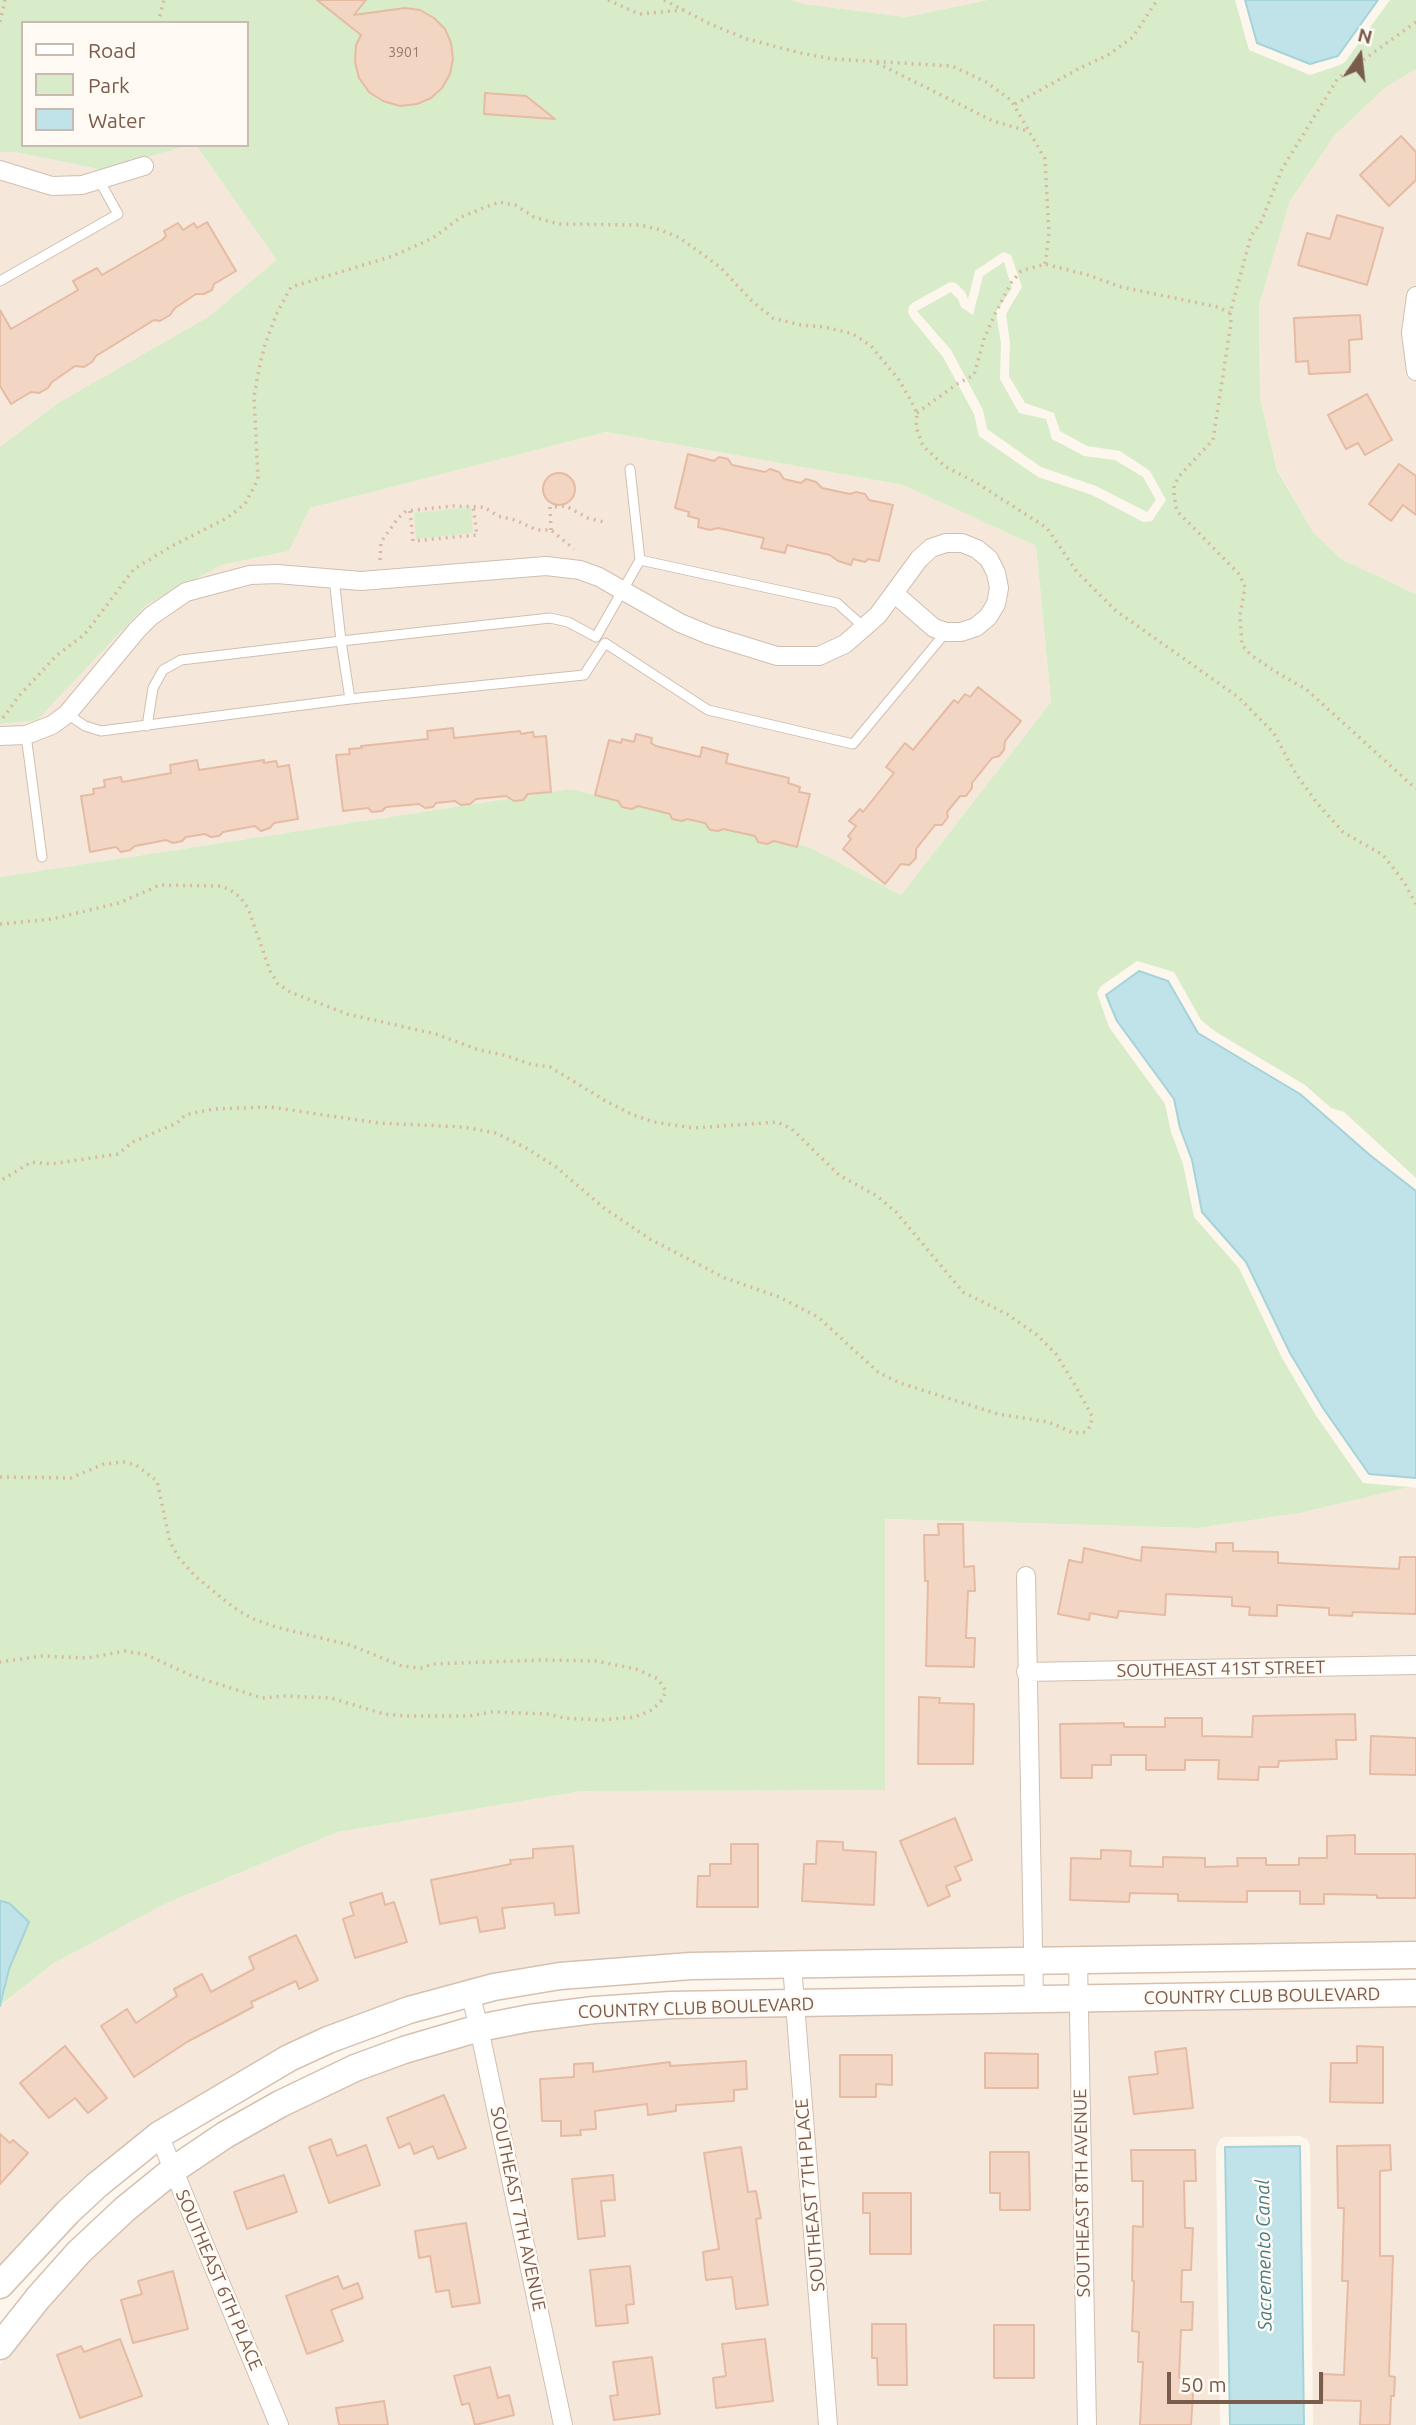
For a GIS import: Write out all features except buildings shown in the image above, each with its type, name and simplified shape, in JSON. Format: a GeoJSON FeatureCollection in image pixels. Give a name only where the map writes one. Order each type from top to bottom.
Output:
{"type":"FeatureCollection","features":[{"type":"Feature","properties":{"kind":"main road"},"geometry":{"type":"LineString","coordinates":[[0,2285],[68,2211],[159,2135],[309,2049],[368,2024],[470,1993],[560,1976],[647,1968],[1416,1955]]}},
{"type":"Feature","properties":{"kind":"main road","name":"COUNTRY CLUB BOULEVARD"},"geometry":{"type":"LineString","coordinates":[[0,2346],[79,2252],[125,2209],[173,2170],[225,2135],[280,2104],[355,2068],[479,2028],[594,2010],[671,2005],[1416,1993]]}},
{"type":"Feature","properties":{"kind":"street"},"geometry":{"type":"LineString","coordinates":[[0,170],[52,186],[82,185],[144,166]]}},
{"type":"Feature","properties":{"kind":"street"},"geometry":{"type":"LineString","coordinates":[[1416,296],[1410,333],[1416,371]]}},
{"type":"Feature","properties":{"kind":"street"},"geometry":{"type":"LineString","coordinates":[[0,736],[26,735],[52,725],[67,713],[136,630],[186,592],[250,575],[379,580],[546,566],[580,570],[599,577],[680,624],[777,656],[819,656],[845,644],[865,628],[895,594],[919,559],[931,548],[946,543],[962,543],[977,549],[989,559],[999,588],[996,604],[988,617],[976,627],[961,632],[946,632],[933,628],[895,594]]}},
{"type":"Feature","properties":{"kind":"street"},"geometry":{"type":"LineString","coordinates":[[1026,1576],[1034,2001]]}},
{"type":"Feature","properties":{"kind":"street","name":"SOUTHEAST 41ST STREET"},"geometry":{"type":"LineString","coordinates":[[1026,1672],[1416,1665]]}},
{"type":"Feature","properties":{"kind":"street","name":"SOUTHEAST 8TH AVENUE"},"geometry":{"type":"LineString","coordinates":[[1078,1961],[1087,2425]]}},
{"type":"Feature","properties":{"kind":"street","name":"SOUTHEAST 7TH PLACE"},"geometry":{"type":"LineString","coordinates":[[792,1965],[828,2425]]}},
{"type":"Feature","properties":{"kind":"street","name":"SOUTHEAST 7TH AVENUE"},"geometry":{"type":"LineString","coordinates":[[470,1993],[563,2425]]}},
{"type":"Feature","properties":{"kind":"street","name":"SOUTHEAST 6TH PLACE"},"geometry":{"type":"LineString","coordinates":[[159,2135],[279,2425]]}},
{"type":"Feature","properties":{"kind":"lane"},"geometry":{"type":"LineString","coordinates":[[0,281],[118,215],[99,180]]}},
{"type":"Feature","properties":{"kind":"lane"},"geometry":{"type":"LineString","coordinates":[[596,637],[640,560],[630,469]]}},
{"type":"Feature","properties":{"kind":"lane"},"geometry":{"type":"LineString","coordinates":[[640,560],[838,603],[865,628]]}},
{"type":"Feature","properties":{"kind":"lane"},"geometry":{"type":"LineString","coordinates":[[334,578],[350,699]]}},
{"type":"Feature","properties":{"kind":"lane"},"geometry":{"type":"LineString","coordinates":[[147,726],[153,688],[163,670],[181,660],[550,618],[568,622],[596,637],[708,710],[853,744],[946,632]]}},
{"type":"Feature","properties":{"kind":"lane"},"geometry":{"type":"LineString","coordinates":[[67,713],[85,726],[101,731],[350,699],[584,675],[605,643]]}},
{"type":"Feature","properties":{"kind":"lane"},"geometry":{"type":"LineString","coordinates":[[26,735],[42,857]]}},
{"type":"Feature","properties":{"kind":"path"},"geometry":{"type":"LineString","coordinates":[[0,22],[5,0]]}},
{"type":"Feature","properties":{"kind":"path"},"geometry":{"type":"LineString","coordinates":[[159,21],[164,0]]}},
{"type":"Feature","properties":{"kind":"path"},"geometry":{"type":"LineString","coordinates":[[608,0],[639,14],[683,10]]}},
{"type":"Feature","properties":{"kind":"path"},"geometry":{"type":"LineString","coordinates":[[664,0],[710,24],[747,39],[811,55],[952,66],[986,82],[1012,100],[1045,159],[1049,234],[1045,264]]}},
{"type":"Feature","properties":{"kind":"path"},"geometry":{"type":"LineString","coordinates":[[1014,105],[1108,55],[1133,37],[1157,0]]}},
{"type":"Feature","properties":{"kind":"path"},"geometry":{"type":"LineString","coordinates":[[1416,22],[1338,78],[1282,169],[1265,214],[1251,236],[1230,313],[1231,323],[1213,440],[1174,485],[1177,511],[1240,575],[1245,587],[1240,615],[1242,645],[1251,655],[1306,689],[1416,789]]}},
{"type":"Feature","properties":{"kind":"path"},"geometry":{"type":"LineString","coordinates":[[875,62],[993,121],[1024,130],[1029,128]]}},
{"type":"Feature","properties":{"kind":"path"},"geometry":{"type":"LineString","coordinates":[[0,723],[19,696],[56,656],[85,634],[134,569],[227,518],[245,504],[258,479],[254,397],[265,344],[291,287],[393,256],[433,238],[461,217],[499,202],[515,205],[534,217],[558,224],[640,225],[680,238],[720,267],[752,301],[773,318],[801,326],[825,327],[853,334],[871,346],[899,380],[917,413],[916,427],[923,446],[946,467],[977,483],[1047,528],[1077,572],[1115,610],[1237,697],[1273,732],[1296,774],[1317,803],[1343,832],[1383,855],[1405,881],[1416,904]]}},
{"type":"Feature","properties":{"kind":"path"},"geometry":{"type":"LineString","coordinates":[[917,413],[974,375],[984,339],[1011,283],[1021,271],[1045,264],[1121,287],[1218,307],[1230,313]]}},
{"type":"Feature","properties":{"kind":"path"},"geometry":{"type":"LineString","coordinates":[[410,511],[413,541],[477,535],[473,505]]}},
{"type":"Feature","properties":{"kind":"path"},"geometry":{"type":"LineString","coordinates":[[379,580],[381,542],[398,518],[410,511],[473,505],[484,507],[498,516],[537,530],[551,530],[550,507],[566,506],[588,518],[604,522]]}},
{"type":"Feature","properties":{"kind":"path"},"geometry":{"type":"LineString","coordinates":[[0,924],[52,919],[119,903],[160,885],[219,886],[240,897],[248,908],[270,971],[278,984],[290,992],[347,1014],[436,1034],[479,1050],[550,1067],[604,1100],[654,1122],[694,1128],[777,1122],[792,1129],[839,1175],[877,1196],[896,1212],[963,1292],[1007,1314],[1037,1335],[1056,1354],[1076,1385],[1091,1416],[1091,1425],[1086,1432],[1074,1433],[1048,1422],[998,1414],[900,1383],[878,1372],[818,1317],[779,1297],[725,1278],[650,1239],[604,1208],[556,1167],[496,1133],[463,1127],[379,1123],[270,1107],[213,1109],[185,1115],[177,1123],[133,1142],[118,1154],[51,1164],[32,1162],[0,1181]]}},
{"type":"Feature","properties":{"kind":"path"},"geometry":{"type":"LineString","coordinates":[[0,1477],[71,1478],[104,1464],[124,1462],[136,1465],[157,1481],[170,1542],[179,1558],[195,1576],[233,1607],[251,1618],[276,1627],[350,1645],[402,1666],[421,1668],[432,1664],[596,1661],[636,1669],[658,1679],[666,1691],[652,1710],[635,1717],[600,1720],[492,1712],[469,1716],[406,1716],[384,1714],[331,1698],[262,1698],[190,1675],[147,1655],[125,1651],[87,1658],[42,1656],[0,1662]]}},
{"type":"Feature","properties":{"kind":"shaded area"},"geometry":{"type":"Polygon","coordinates":[[[792,0],[986,0],[906,17],[803,4],[792,0]]]}},
{"type":"Feature","properties":{"kind":"shaded area"},"geometry":{"type":"Polygon","coordinates":[[[1416,69],[1416,594],[1341,559],[1313,532],[1277,469],[1260,397],[1259,305],[1290,201],[1335,135],[1386,87],[1416,69]]]}},
{"type":"Feature","properties":{"kind":"shaded area"},"geometry":{"type":"Polygon","coordinates":[[[183,147],[197,147],[278,260],[208,317],[58,403],[0,447],[0,152],[15,152],[103,170],[183,147]]]}},
{"type":"Feature","properties":{"kind":"shaded area"},"geometry":{"type":"Polygon","coordinates":[[[606,432],[903,485],[1036,546],[1051,702],[901,895],[809,847],[571,789],[0,877],[0,724],[37,719],[146,605],[222,565],[289,551],[310,508],[606,432]]]}},
{"type":"Feature","properties":{"kind":"shaded area"},"geometry":{"type":"Polygon","coordinates":[[[1410,1487],[1416,1488],[1416,1944],[691,1954],[559,1964],[285,2047],[232,2075],[154,2125],[0,2268],[0,2006],[54,1963],[167,1903],[338,1832],[582,1791],[885,1790],[885,1519],[1197,1528],[1300,1513],[1410,1487]]]}},
{"type":"Feature","properties":{"kind":"shaded area"},"geometry":{"type":"Polygon","coordinates":[[[1416,2005],[1416,2425],[1313,2425],[1310,2146],[1308,2140],[1300,2136],[1225,2137],[1220,2139],[1216,2148],[1220,2425],[0,2425],[0,2364],[87,2260],[131,2218],[230,2145],[284,2114],[359,2080],[455,2046],[532,2030],[671,2017],[1416,2005]]]}},
{"type":"Feature","properties":{"kind":"green space"},"geometry":{"type":"Polygon","coordinates":[[[0,0],[792,0],[803,4],[906,17],[987,0],[1235,0],[1249,50],[1310,75],[1345,62],[1390,0],[1416,0],[1416,69],[1386,87],[1335,135],[1290,201],[1259,305],[1260,397],[1277,470],[1313,532],[1341,559],[1416,594],[1416,1178],[1344,1112],[1331,1108],[1305,1085],[1216,1032],[1201,1020],[1174,972],[1137,961],[1101,986],[1097,993],[1109,1027],[1165,1104],[1171,1132],[1183,1164],[1194,1217],[1239,1268],[1282,1358],[1315,1414],[1363,1483],[1410,1487],[1300,1513],[1197,1528],[885,1519],[885,1790],[582,1791],[338,1832],[167,1903],[54,1963],[2,2004],[9,1969],[28,1922],[9,1903],[0,1901],[0,877],[571,789],[809,847],[901,895],[1051,702],[1036,546],[903,485],[606,432],[310,508],[289,551],[222,565],[146,605],[37,720],[0,724],[0,447],[58,403],[208,317],[277,260],[197,147],[248,147],[248,21],[21,21],[21,147],[183,147],[103,170],[15,152],[0,152],[0,0]],[[1003,252],[975,271],[968,299],[956,283],[950,282],[914,302],[909,306],[908,312],[943,357],[974,414],[979,436],[1038,477],[1092,495],[1143,522],[1152,521],[1166,500],[1150,471],[1120,451],[1087,446],[1060,431],[1054,413],[1025,403],[1009,376],[1010,343],[1006,314],[1022,287],[1011,255],[1003,252]]]}},
{"type":"Feature","properties":{"kind":"green space"},"geometry":{"type":"Polygon","coordinates":[[[1004,262],[1012,288],[996,312],[1001,343],[1000,379],[1019,413],[1046,419],[1052,439],[1084,456],[1115,460],[1143,477],[1156,500],[1147,512],[1096,486],[1041,467],[987,429],[983,410],[951,350],[917,311],[951,292],[961,307],[973,315],[983,276],[1004,262]]]}},
{"type":"Feature","properties":{"kind":"green space"},"geometry":{"type":"Polygon","coordinates":[[[471,507],[473,533],[416,539],[414,513],[471,507]]]}},
{"type":"Feature","properties":{"kind":"water"},"geometry":{"type":"Polygon","coordinates":[[[1245,0],[1378,0],[1338,56],[1310,64],[1257,43],[1245,0]]]}},
{"type":"Feature","properties":{"kind":"water"},"geometry":{"type":"Polygon","coordinates":[[[1139,971],[1168,981],[1198,1033],[1300,1094],[1416,1191],[1416,1478],[1369,1474],[1323,1408],[1290,1353],[1246,1262],[1202,1212],[1192,1160],[1180,1128],[1174,1099],[1117,1021],[1106,995],[1139,971]]]}},
{"type":"Feature","properties":{"kind":"water"},"geometry":{"type":"Polygon","coordinates":[[[0,1901],[9,1903],[29,1922],[9,1969],[0,2006],[0,1901]]]}},
{"type":"Feature","properties":{"kind":"water","name":"Sacremento Canal"},"geometry":{"type":"Polygon","coordinates":[[[1300,2146],[1304,2425],[1230,2425],[1225,2147],[1300,2146]]]}}]}
